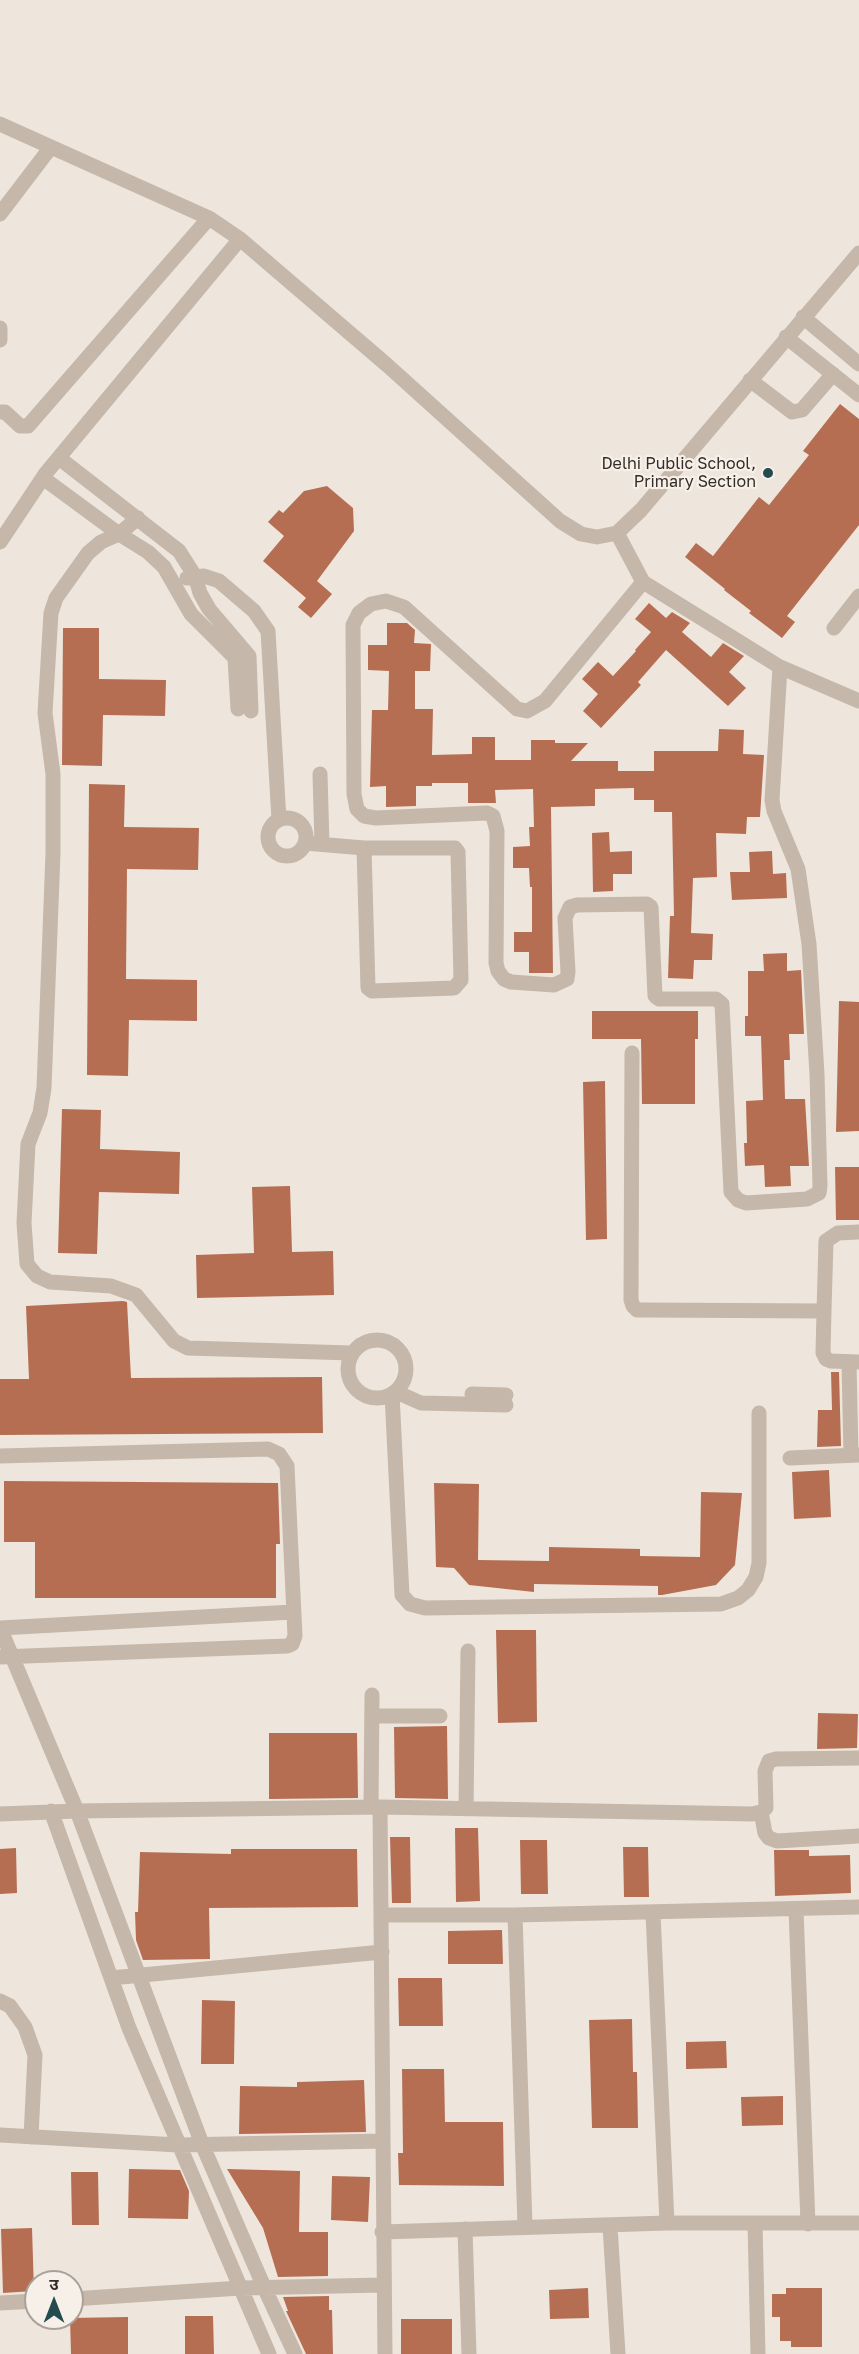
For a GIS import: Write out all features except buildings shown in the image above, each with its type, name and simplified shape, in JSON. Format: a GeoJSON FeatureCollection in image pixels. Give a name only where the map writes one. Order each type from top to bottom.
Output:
{"type":"FeatureCollection","features":[{"type":"Feature","properties":{"kind":"street"},"geometry":{"type":"LineString","coordinates":[[0,124],[209,218],[240,239],[387,365],[560,521],[581,534],[597,537],[617,533],[641,510],[802,317],[859,253]]}},
{"type":"Feature","properties":{"kind":"street"},"geometry":{"type":"LineString","coordinates":[[0,214],[51,147]]}},
{"type":"Feature","properties":{"kind":"street"},"geometry":{"type":"LineString","coordinates":[[0,412],[5,412],[20,426],[28,426],[209,218]]}},
{"type":"Feature","properties":{"kind":"street"},"geometry":{"type":"LineString","coordinates":[[0,542],[43,478],[240,239]]}},
{"type":"Feature","properties":{"kind":"street"},"geometry":{"type":"LineString","coordinates":[[802,317],[859,364]]}},
{"type":"Feature","properties":{"kind":"street"},"geometry":{"type":"LineString","coordinates":[[0,328],[0,340]]}},
{"type":"Feature","properties":{"kind":"street"},"geometry":{"type":"LineString","coordinates":[[786,337],[859,395]]}},
{"type":"Feature","properties":{"kind":"street"},"geometry":{"type":"LineString","coordinates":[[750,380],[792,412],[802,410],[833,374]]}},
{"type":"Feature","properties":{"kind":"street"},"geometry":{"type":"LineString","coordinates":[[43,478],[157,559],[191,614],[233,655],[244,710],[249,656],[209,609],[200,593],[195,576],[179,551],[59,458]]}},
{"type":"Feature","properties":{"kind":"street"},"geometry":{"type":"LineString","coordinates":[[138,518],[119,534],[101,542],[83,558],[56,598],[51,613],[45,713],[53,774],[53,854],[44,1088],[40,1113],[28,1144],[24,1223],[27,1264],[37,1276],[50,1282],[111,1286],[136,1295],[174,1341],[188,1348],[351,1353],[367,1341],[377,1340],[387,1341],[396,1347],[406,1364],[406,1374],[397,1390],[402,1595],[410,1604],[425,1608],[721,1604],[738,1598],[748,1590],[756,1577],[759,1563],[759,1413]]}},
{"type":"Feature","properties":{"kind":"street"},"geometry":{"type":"LineString","coordinates":[[617,533],[642,582],[780,667],[859,701]]}},
{"type":"Feature","properties":{"kind":"street"},"geometry":{"type":"LineString","coordinates":[[172,581],[195,576],[211,578],[226,586],[254,611],[267,631],[279,820]]}},
{"type":"Feature","properties":{"kind":"street"},"geometry":{"type":"LineString","coordinates":[[642,582],[545,701],[527,711],[517,709],[404,607],[386,601],[371,604],[359,613],[353,625],[354,794],[357,809],[364,816],[376,818],[487,813],[494,816],[497,831],[496,963],[498,971],[511,982],[554,985],[567,979],[565,918],[570,907],[577,904],[646,904],[651,907],[655,996],[659,999],[716,999],[722,1004],[731,1192],[738,1200],[746,1203],[807,1199],[819,1193],[820,1186],[817,1074],[809,944],[798,868],[774,811],[772,800],[780,667]]}},
{"type":"Feature","properties":{"kind":"street"},"geometry":{"type":"LineString","coordinates":[[834,628],[859,596]]}},
{"type":"Feature","properties":{"kind":"street"},"geometry":{"type":"LineString","coordinates":[[320,774],[322,844]]}},
{"type":"Feature","properties":{"kind":"street"},"geometry":{"type":"LineString","coordinates":[[291,818],[297,821],[305,831],[305,843],[302,849],[285,856],[274,851],[268,840],[268,834],[270,828],[279,820],[291,818]]}},
{"type":"Feature","properties":{"kind":"street"},"geometry":{"type":"LineString","coordinates":[[305,843],[364,848],[452,848],[457,850],[460,980],[454,988],[372,991],[368,988],[364,848]]}},
{"type":"Feature","properties":{"kind":"street"},"geometry":{"type":"LineString","coordinates":[[632,1053],[631,1300],[633,1305],[637,1310],[824,1311]]}},
{"type":"Feature","properties":{"kind":"street"},"geometry":{"type":"LineString","coordinates":[[790,1458],[855,1455],[854,1362],[831,1362],[823,1353],[826,1241],[838,1233],[859,1232]]}},
{"type":"Feature","properties":{"kind":"street"},"geometry":{"type":"LineString","coordinates":[[351,1353],[347,1371],[354,1388],[369,1398],[379,1398],[397,1390],[506,1400]]}},
{"type":"Feature","properties":{"kind":"street"},"geometry":{"type":"LineString","coordinates":[[0,1456],[268,1449],[279,1454],[287,1466],[295,1636],[292,1644],[287,1646],[6,1657]]}},
{"type":"Feature","properties":{"kind":"street"},"geometry":{"type":"LineString","coordinates":[[293,1612],[0,1628],[6,1657],[77,1810],[202,2144],[295,2354]]}},
{"type":"Feature","properties":{"kind":"street"},"geometry":{"type":"LineString","coordinates":[[466,1809],[468,1651]]}},
{"type":"Feature","properties":{"kind":"street"},"geometry":{"type":"LineString","coordinates":[[372,1695],[382,1952],[382,2232],[385,2354]]}},
{"type":"Feature","properties":{"kind":"street"},"geometry":{"type":"LineString","coordinates":[[372,1716],[440,1716]]}},
{"type":"Feature","properties":{"kind":"street"},"geometry":{"type":"LineString","coordinates":[[0,1814],[77,1810],[375,1807],[752,1814],[766,1808],[765,1771],[769,1761],[859,1758]]}},
{"type":"Feature","properties":{"kind":"street"},"geometry":{"type":"LineString","coordinates":[[51,1811],[111,1978],[178,2145],[269,2354]]}},
{"type":"Feature","properties":{"kind":"street"},"geometry":{"type":"LineString","coordinates":[[761,1812],[765,1833],[769,1838],[777,1841],[859,1836]]}},
{"type":"Feature","properties":{"kind":"street"},"geometry":{"type":"LineString","coordinates":[[381,1915],[653,1913],[859,1907]]}},
{"type":"Feature","properties":{"kind":"street"},"geometry":{"type":"LineString","coordinates":[[796,1910],[808,2224]]}},
{"type":"Feature","properties":{"kind":"street"},"geometry":{"type":"LineString","coordinates":[[653,1913],[667,2223]]}},
{"type":"Feature","properties":{"kind":"street"},"geometry":{"type":"LineString","coordinates":[[515,1915],[525,2226]]}},
{"type":"Feature","properties":{"kind":"street"},"geometry":{"type":"LineString","coordinates":[[111,1978],[382,1952]]}},
{"type":"Feature","properties":{"kind":"street"},"geometry":{"type":"LineString","coordinates":[[0,2001],[10,2006],[25,2027],[34,2055],[30,2137]]}},
{"type":"Feature","properties":{"kind":"street"},"geometry":{"type":"LineString","coordinates":[[0,2136],[178,2145],[383,2142]]}},
{"type":"Feature","properties":{"kind":"street"},"geometry":{"type":"LineString","coordinates":[[382,2232],[667,2223],[859,2223]]}},
{"type":"Feature","properties":{"kind":"street"},"geometry":{"type":"LineString","coordinates":[[755,2223],[758,2354]]}},
{"type":"Feature","properties":{"kind":"street"},"geometry":{"type":"LineString","coordinates":[[610,2226],[618,2354]]}},
{"type":"Feature","properties":{"kind":"street"},"geometry":{"type":"LineString","coordinates":[[465,2229],[469,2354]]}},
{"type":"Feature","properties":{"kind":"street"},"geometry":{"type":"LineString","coordinates":[[84,2298],[242,2288],[383,2284]]}},
{"type":"Feature","properties":{"kind":"street"},"geometry":{"type":"LineString","coordinates":[[0,2303],[24,2302]]}},
{"type":"Feature","properties":{"kind":"place","name":"Delhi Public School, Primary Section"},"geometry":{"type":"Point","coordinates":[768,473]}}]}
